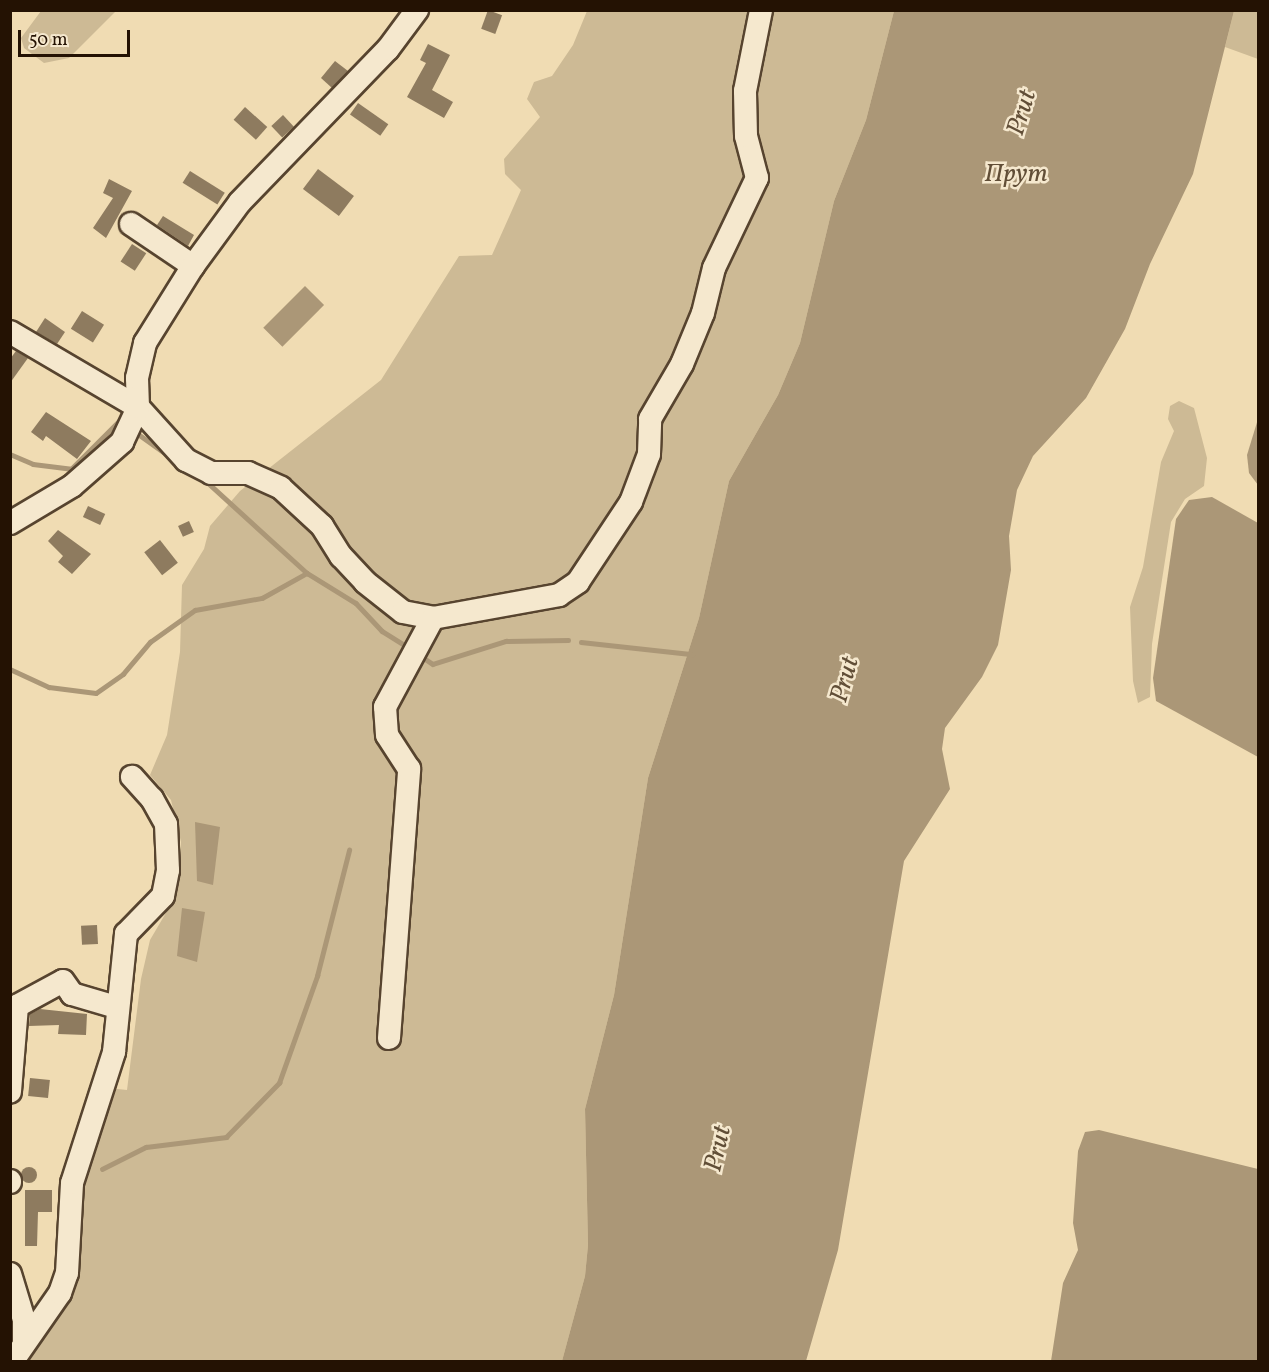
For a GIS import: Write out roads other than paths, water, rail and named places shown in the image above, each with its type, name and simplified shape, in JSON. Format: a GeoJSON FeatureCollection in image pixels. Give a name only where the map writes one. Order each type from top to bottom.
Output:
{"type":"FeatureCollection","features":[{"type":"Feature","properties":{"kind":"street"},"geometry":{"type":"LineString","coordinates":[[10,523],[72,486],[122,442],[137,411],[136,378],[146,343],[193,266],[240,202],[388,49],[417,10]]}},
{"type":"Feature","properties":{"kind":"street"},"geometry":{"type":"LineString","coordinates":[[10,332],[137,411],[186,460],[212,473],[248,473],[281,488],[322,526],[341,556],[364,582],[403,612],[433,618],[559,595],[578,582],[631,502],[649,454],[650,419],[682,364],[703,313],[714,268],[757,178],[746,136],[746,91],[761,10]]}},
{"type":"Feature","properties":{"kind":"street"},"geometry":{"type":"LineString","coordinates":[[131,224],[193,266]]}},
{"type":"Feature","properties":{"kind":"street"},"geometry":{"type":"LineString","coordinates":[[389,1038],[409,769],[387,735],[385,707],[407,667],[419,638],[433,618]]}},
{"type":"Feature","properties":{"kind":"street"},"geometry":{"type":"LineString","coordinates":[[12,1362],[24,1341],[60,1293],[67,1273],[72,1183],[114,1052],[116,1006],[126,934],[163,896],[168,870],[166,824],[152,799],[132,777]]}},
{"type":"Feature","properties":{"kind":"street"},"geometry":{"type":"LineString","coordinates":[[10,1092],[14,1007],[63,981],[72,994],[116,1006]]}},
{"type":"Feature","properties":{"kind":"street"},"geometry":{"type":"LineString","coordinates":[[10,1274],[24,1320],[24,1341]]}},
{"type":"Feature","properties":{"kind":"water","name":"Прут"},"geometry":{"type":"Polygon","coordinates":[[[894,11],[1234,11],[1193,174],[1150,264],[1125,329],[1086,398],[1033,456],[1017,490],[1009,536],[1011,570],[998,645],[982,677],[945,728],[942,749],[950,789],[904,861],[838,1250],[806,1361],[562,1361],[585,1276],[588,1245],[585,1109],[614,995],[648,778],[699,618],[729,481],[778,395],[800,343],[834,201],[866,120],[894,11]]]}},
{"type":"Feature","properties":{"kind":"water"},"geometry":{"type":"Polygon","coordinates":[[[305,286],[324,305],[282,347],[263,328],[305,286]]]}},
{"type":"Feature","properties":{"kind":"water"},"geometry":{"type":"Polygon","coordinates":[[[1258,419],[1258,485],[1249,473],[1247,455],[1258,419]]]}},
{"type":"Feature","properties":{"kind":"water"},"geometry":{"type":"Polygon","coordinates":[[[1212,497],[1258,523],[1258,757],[1156,701],[1153,678],[1176,519],[1189,500],[1212,497]]]}},
{"type":"Feature","properties":{"kind":"water"},"geometry":{"type":"Polygon","coordinates":[[[195,822],[220,827],[213,885],[197,881],[195,822]]]}},
{"type":"Feature","properties":{"kind":"water"},"geometry":{"type":"Polygon","coordinates":[[[182,908],[205,912],[197,962],[177,956],[182,908]]]}},
{"type":"Feature","properties":{"kind":"water"},"geometry":{"type":"Polygon","coordinates":[[[1099,1130],[1258,1169],[1258,1361],[1051,1361],[1063,1283],[1078,1250],[1073,1223],[1078,1151],[1085,1132],[1099,1130]]]}},
{"type":"Feature","properties":{"kind":"waterway"},"geometry":{"type":"LineString","coordinates":[[10,454],[33,464],[71,469],[120,420],[123,422]]}},
{"type":"Feature","properties":{"kind":"waterway"},"geometry":{"type":"LineString","coordinates":[[134,431],[169,456]]}},
{"type":"Feature","properties":{"kind":"waterway"},"geometry":{"type":"LineString","coordinates":[[206,481],[307,573],[356,603],[382,631],[409,648]]}},
{"type":"Feature","properties":{"kind":"waterway"},"geometry":{"type":"LineString","coordinates":[[10,669],[49,687],[96,693],[123,674],[150,642],[195,610],[262,598],[307,573]]}},
{"type":"Feature","properties":{"kind":"waterway"},"geometry":{"type":"LineString","coordinates":[[421,656],[433,664],[506,641],[568,640]]}},
{"type":"Feature","properties":{"kind":"waterway"},"geometry":{"type":"LineString","coordinates":[[581,642],[692,654]]}},
{"type":"Feature","properties":{"kind":"waterway"},"geometry":{"type":"LineString","coordinates":[[102,1169],[146,1147],[226,1137],[279,1083],[317,976],[349,850]]}},
{"type":"Feature","properties":{"kind":"water label","name":"Prut"},"geometry":{"type":"Point","coordinates":[1023,113]}},
{"type":"Feature","properties":{"kind":"water label","name":"Prut"},"geometry":{"type":"Point","coordinates":[846,680]}},
{"type":"Feature","properties":{"kind":"water label","name":"Prut"},"geometry":{"type":"Point","coordinates":[719,1149]}}]}
